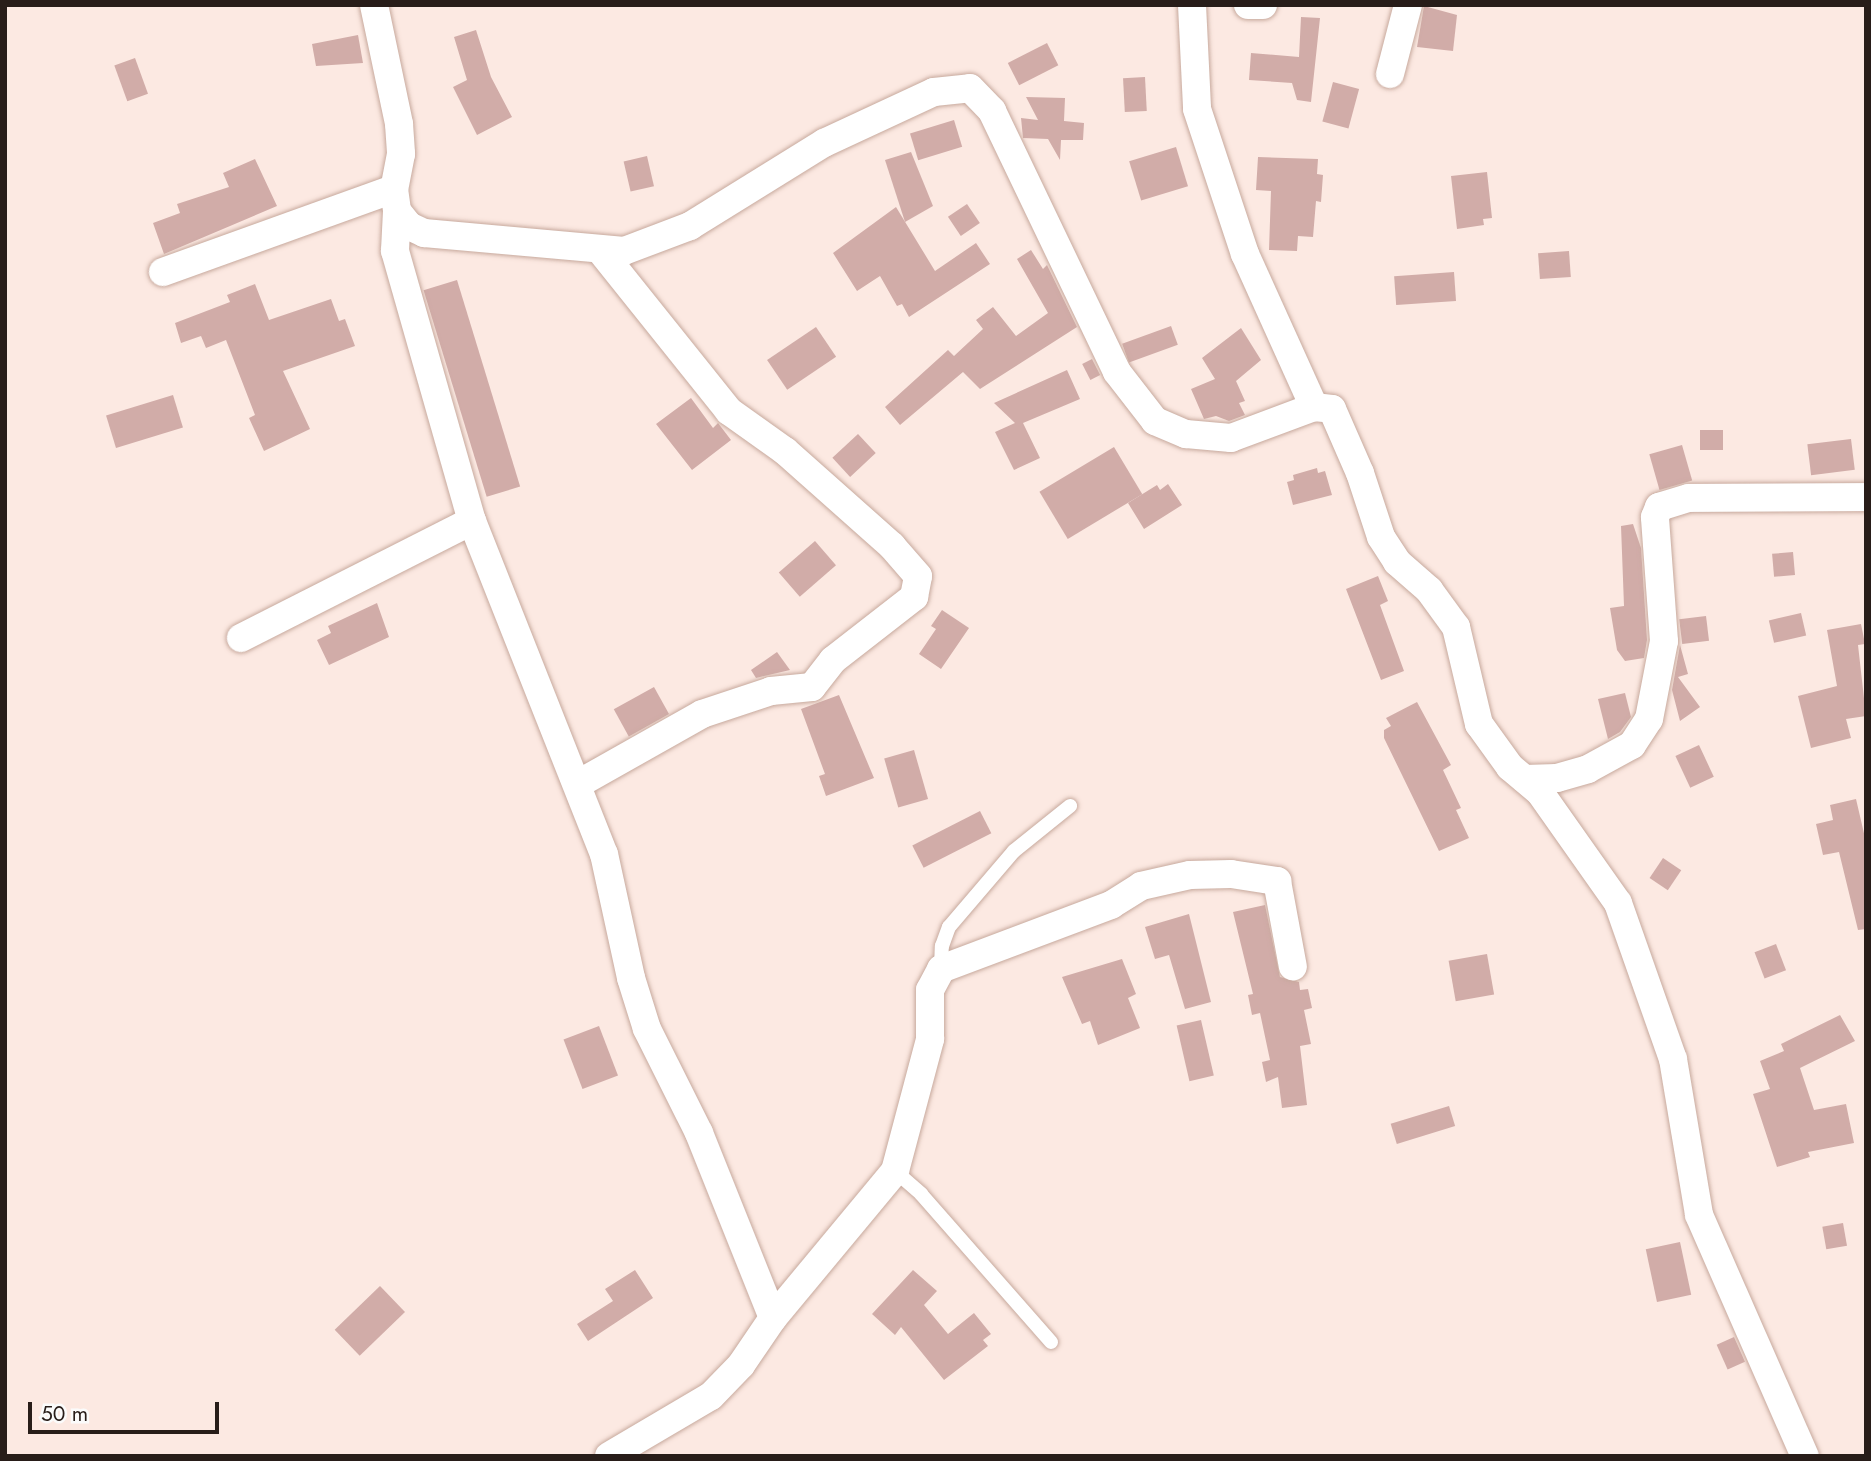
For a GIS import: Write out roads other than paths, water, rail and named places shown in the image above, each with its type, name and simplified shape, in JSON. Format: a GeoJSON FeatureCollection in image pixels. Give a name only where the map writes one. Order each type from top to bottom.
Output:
{"type":"FeatureCollection","features":[{"type":"Feature","properties":{"kind":"street"},"geometry":{"type":"LineString","coordinates":[[374,5],[399,124],[401,154],[395,200],[395,251],[472,521],[604,854],[631,978],[647,1029],[699,1133],[773,1318]]}},
{"type":"Feature","properties":{"kind":"street"},"geometry":{"type":"LineString","coordinates":[[1192,5],[1197,109],[1245,254],[1314,407]]}},
{"type":"Feature","properties":{"kind":"street"},"geometry":{"type":"LineString","coordinates":[[1248,5],[1263,5]]}},
{"type":"Feature","properties":{"kind":"street"},"geometry":{"type":"LineString","coordinates":[[1390,74],[1408,5]]}},
{"type":"Feature","properties":{"kind":"street"},"geometry":{"type":"LineString","coordinates":[[395,200],[409,226],[424,233],[624,251],[659,240],[730,204],[824,143],[934,92],[970,88],[992,111],[1117,372],[1155,421],[1186,434],[1231,438],[1314,407],[1332,409],[1381,537],[1397,562],[1429,590],[1456,627],[1479,724],[1599,871],[1618,903],[1673,1059],[1699,1215],[1805,1456]]}},
{"type":"Feature","properties":{"kind":"street"},"geometry":{"type":"LineString","coordinates":[[163,272],[395,200]]}},
{"type":"Feature","properties":{"kind":"street"},"geometry":{"type":"LineString","coordinates":[[578,784],[702,715],[771,691],[812,687],[833,660],[914,597],[918,576],[892,546],[785,451],[729,411],[601,250]]}},
{"type":"Feature","properties":{"kind":"street"},"geometry":{"type":"LineString","coordinates":[[1525,779],[1557,778],[1588,769],[1632,746],[1649,719],[1664,641],[1655,517],[1659,507],[1689,498],[1866,497]]}},
{"type":"Feature","properties":{"kind":"street"},"geometry":{"type":"LineString","coordinates":[[241,638],[472,521]]}},
{"type":"Feature","properties":{"kind":"street"},"geometry":{"type":"LineString","coordinates":[[609,1456],[711,1396],[741,1365],[773,1318],[895,1171],[930,1038],[930,990],[941,969],[1111,905],[1142,886],[1190,875],[1231,874],[1277,881],[1293,967]]}},
{"type":"Feature","properties":{"kind":"lane"},"geometry":{"type":"LineString","coordinates":[[941,969],[942,946],[949,927],[1014,851],[1070,806]]}},
{"type":"Feature","properties":{"kind":"lane"},"geometry":{"type":"LineString","coordinates":[[895,1171],[921,1194],[1051,1342]]}}]}
